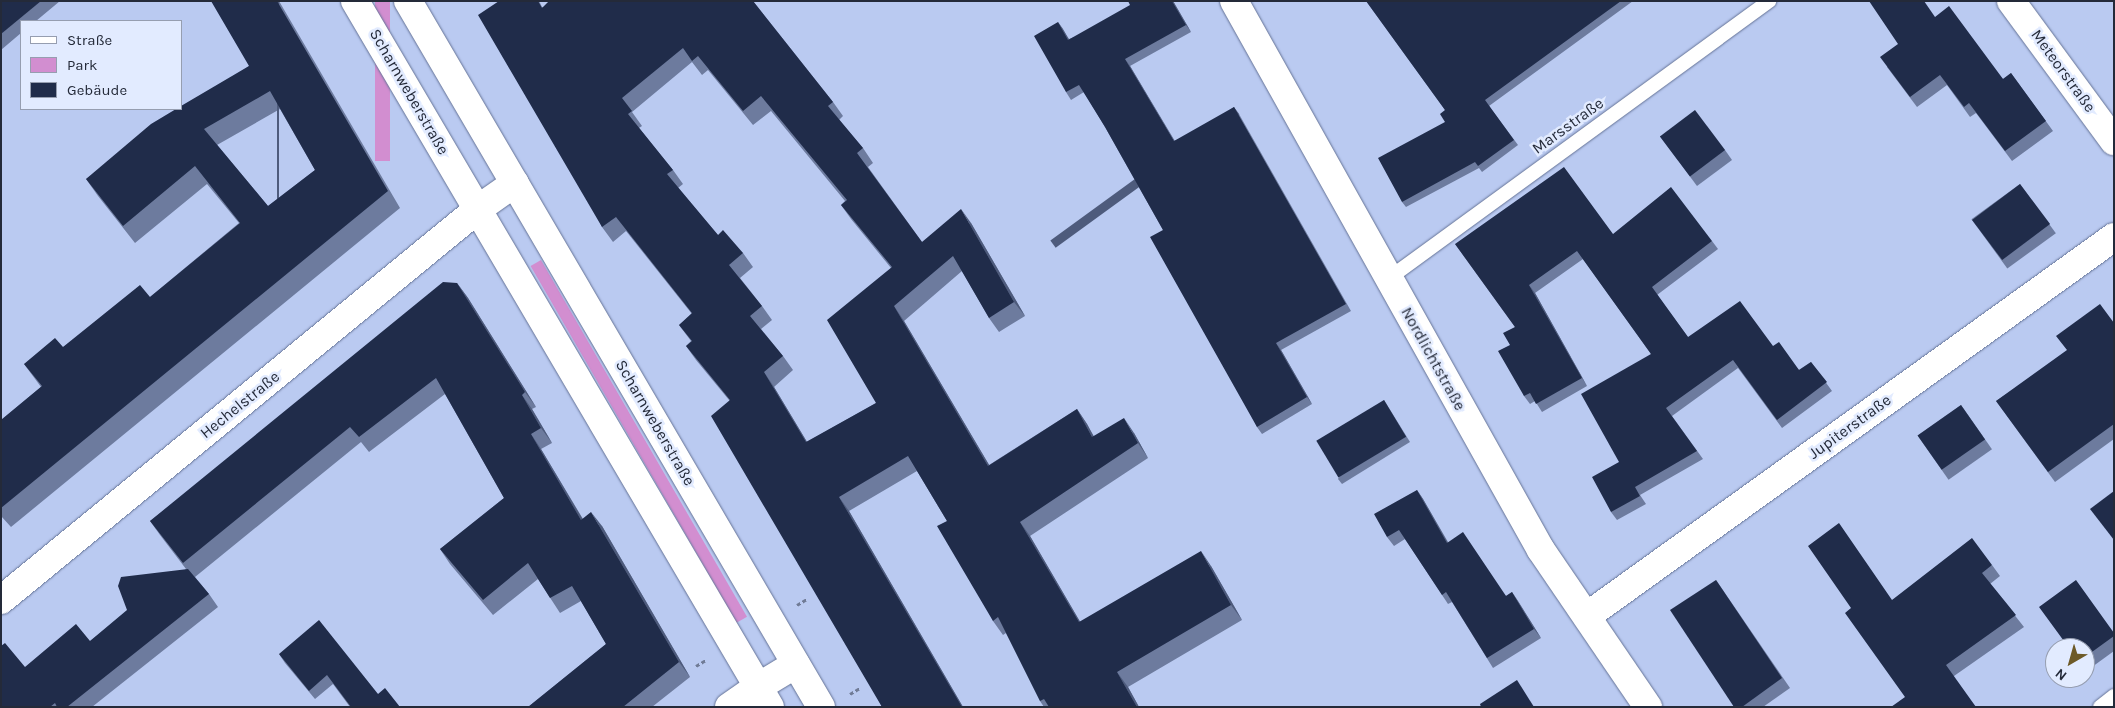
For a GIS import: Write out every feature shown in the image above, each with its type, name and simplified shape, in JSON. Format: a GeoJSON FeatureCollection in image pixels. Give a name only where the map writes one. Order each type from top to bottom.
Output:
{"type":"FeatureCollection","features":[{"type":"Feature","properties":{"kind":"street","name":"Scharnweberstraße"},"geometry":{"type":"LineString","coordinates":[[356,1],[764,697]]}},
{"type":"Feature","properties":{"kind":"street","name":"Scharnweberstraße"},"geometry":{"type":"LineString","coordinates":[[408,1],[822,707]]}},
{"type":"Feature","properties":{"kind":"street","name":"Nordlichtstraße"},"geometry":{"type":"LineString","coordinates":[[1234,1],[1541,550],[1648,707]]}},
{"type":"Feature","properties":{"kind":"street","name":"Meteorstraße"},"geometry":{"type":"LineString","coordinates":[[2012,1],[2114,141]]}},
{"type":"Feature","properties":{"kind":"street"},"geometry":{"type":"LineString","coordinates":[[478,209],[514,182]]}},
{"type":"Feature","properties":{"kind":"street","name":"Hechelstraße"},"geometry":{"type":"LineString","coordinates":[[1,600],[478,209]]}},
{"type":"Feature","properties":{"kind":"street","name":"Jupiterstraße"},"geometry":{"type":"LineString","coordinates":[[1586,616],[2114,237]]}},
{"type":"Feature","properties":{"kind":"street"},"geometry":{"type":"LineString","coordinates":[[729,707],[764,697],[796,664]]}},
{"type":"Feature","properties":{"kind":"lane","name":"Marsstraße"},"geometry":{"type":"LineString","coordinates":[[1388,279],[1769,1]]}},
{"type":"Feature","properties":{"kind":"lane"},"geometry":{"type":"LineString","coordinates":[[2100,707],[2114,696]]}},
{"type":"Feature","properties":{"kind":"green space"},"geometry":{"type":"Polygon","coordinates":[[[375,1],[390,1],[390,161],[375,161],[375,1]]]}},
{"type":"Feature","properties":{"kind":"green space"},"geometry":{"type":"Polygon","coordinates":[[[541,260],[747,617],[737,623],[531,266],[541,260]]]}},
{"type":"Feature","properties":{"kind":"building"},"geometry":{"type":"Polygon","coordinates":[[[1,1],[41,1],[1,34],[1,1]]]}},
{"type":"Feature","properties":{"kind":"building"},"geometry":{"type":"Polygon","coordinates":[[[211,1],[277,1],[388,191],[1,508],[1,420],[42,386],[24,364],[55,338],[63,347],[140,285],[150,297],[240,223],[195,166],[123,226],[86,179],[151,124],[174,110],[182,110],[182,105],[249,66],[211,1]],[[270,91],[204,129],[268,206],[315,170],[270,91]]]}},
{"type":"Feature","properties":{"kind":"building"},"geometry":{"type":"Polygon","coordinates":[[[499,1],[538,1],[542,8],[549,1],[753,1],[833,102],[828,106],[863,148],[857,153],[922,242],[961,209],[1014,302],[989,318],[953,256],[894,306],[988,466],[1077,409],[1092,437],[1124,418],[1138,443],[1020,522],[1079,622],[1201,551],[1231,605],[1117,672],[1137,707],[1049,707],[1044,699],[1040,701],[998,617],[993,621],[937,526],[947,521],[908,456],[839,497],[962,707],[882,707],[711,416],[730,400],[686,346],[692,341],[679,325],[692,313],[616,217],[602,227],[478,15],[499,1]],[[683,48],[622,98],[632,111],[628,114],[673,170],[667,174],[718,235],[723,230],[743,253],[729,265],[762,306],[750,316],[783,356],[764,372],[806,442],[876,403],[827,320],[892,267],[841,205],[847,200],[761,96],[743,111],[698,56],[692,61],[683,48]]]}},
{"type":"Feature","properties":{"kind":"building"},"geometry":{"type":"Polygon","coordinates":[[[1128,1],[1172,1],[1186,25],[1125,59],[1174,141],[1234,107],[1346,304],[1276,343],[1307,397],[1257,427],[1150,237],[1163,230],[1105,127],[1079,85],[1066,92],[1034,36],[1058,22],[1068,40],[1130,5],[1128,1]]]}},
{"type":"Feature","properties":{"kind":"building"},"geometry":{"type":"Polygon","coordinates":[[[1366,1],[1621,1],[1485,100],[1514,140],[1478,166],[1475,162],[1402,202],[1378,158],[1445,122],[1440,114],[1445,110],[1366,1]]]}},
{"type":"Feature","properties":{"kind":"building"},"geometry":{"type":"Polygon","coordinates":[[[1869,1],[1924,1],[1935,17],[1949,6],[2003,79],[2011,73],[2046,121],[2005,151],[1969,103],[1964,107],[1940,75],[1910,97],[1880,57],[1898,44],[1869,1]]]}},
{"type":"Feature","properties":{"kind":"building"},"geometry":{"type":"Polygon","coordinates":[[[1695,110],[1725,150],[1690,176],[1660,136],[1695,110]]]}},
{"type":"Feature","properties":{"kind":"building"},"geometry":{"type":"Polygon","coordinates":[[[1564,167],[1613,234],[1671,187],[1712,241],[1652,287],[1688,337],[1740,301],[1773,346],[1779,342],[1799,370],[1811,362],[1827,382],[1777,420],[1733,360],[1666,408],[1697,451],[1635,487],[1640,496],[1611,512],[1592,477],[1619,462],[1581,394],[1651,354],[1577,251],[1529,285],[1582,378],[1536,404],[1530,393],[1524,396],[1498,351],[1510,345],[1503,333],[1515,327],[1455,244],[1564,167]]]}},
{"type":"Feature","properties":{"kind":"building"},"geometry":{"type":"Polygon","coordinates":[[[2020,184],[2050,224],[2002,260],[1972,220],[2020,184]]]}},
{"type":"Feature","properties":{"kind":"building"},"geometry":{"type":"Polygon","coordinates":[[[443,282],[457,283],[525,392],[522,395],[541,428],[531,434],[581,520],[591,512],[679,662],[623,707],[528,707],[606,644],[572,586],[550,598],[528,563],[483,600],[440,549],[504,498],[436,378],[359,437],[350,427],[183,563],[150,521],[443,282]]]}},
{"type":"Feature","properties":{"kind":"building"},"geometry":{"type":"Polygon","coordinates":[[[2100,304],[2114,323],[2114,424],[2048,472],[1996,401],[2067,350],[2056,336],[2100,304]]]}},
{"type":"Feature","properties":{"kind":"building"},"geometry":{"type":"Polygon","coordinates":[[[1384,400],[1406,437],[1338,478],[1316,441],[1384,400]]]}},
{"type":"Feature","properties":{"kind":"building"},"geometry":{"type":"Polygon","coordinates":[[[1961,405],[1985,439],[1942,470],[1918,435],[1961,405]]]}},
{"type":"Feature","properties":{"kind":"building"},"geometry":{"type":"Polygon","coordinates":[[[1417,490],[1447,543],[1463,532],[1506,596],[1512,592],[1534,629],[1487,658],[1446,592],[1442,595],[1399,530],[1387,537],[1374,514],[1417,490]]]}},
{"type":"Feature","properties":{"kind":"building"},"geometry":{"type":"Polygon","coordinates":[[[2114,491],[2114,540],[2090,509],[2114,491]]]}},
{"type":"Feature","properties":{"kind":"building"},"geometry":{"type":"Polygon","coordinates":[[[1839,523],[1892,600],[1972,538],[1992,565],[1982,573],[2016,615],[1946,665],[1976,707],[1891,707],[1905,697],[1845,613],[1851,608],[1808,546],[1839,523]]]}},
{"type":"Feature","properties":{"kind":"building"},"geometry":{"type":"Polygon","coordinates":[[[188,569],[209,594],[67,707],[57,707],[55,703],[50,707],[1,707],[1,646],[5,643],[25,667],[76,624],[90,641],[127,610],[118,586],[121,577],[188,569]]]}},
{"type":"Feature","properties":{"kind":"building"},"geometry":{"type":"Polygon","coordinates":[[[1716,580],[1782,678],[1742,707],[1734,707],[1670,610],[1716,580]]]}},
{"type":"Feature","properties":{"kind":"building"},"geometry":{"type":"Polygon","coordinates":[[[2076,580],[2114,633],[2114,636],[2095,650],[2095,638],[2062,638],[2039,607],[2076,580]]]}},
{"type":"Feature","properties":{"kind":"building"},"geometry":{"type":"Polygon","coordinates":[[[319,620],[378,694],[385,688],[400,707],[351,707],[327,675],[309,691],[279,654],[319,620]]]}},
{"type":"Feature","properties":{"kind":"building"},"geometry":{"type":"Polygon","coordinates":[[[1517,680],[1534,707],[1481,707],[1480,704],[1517,680]]]}}]}
